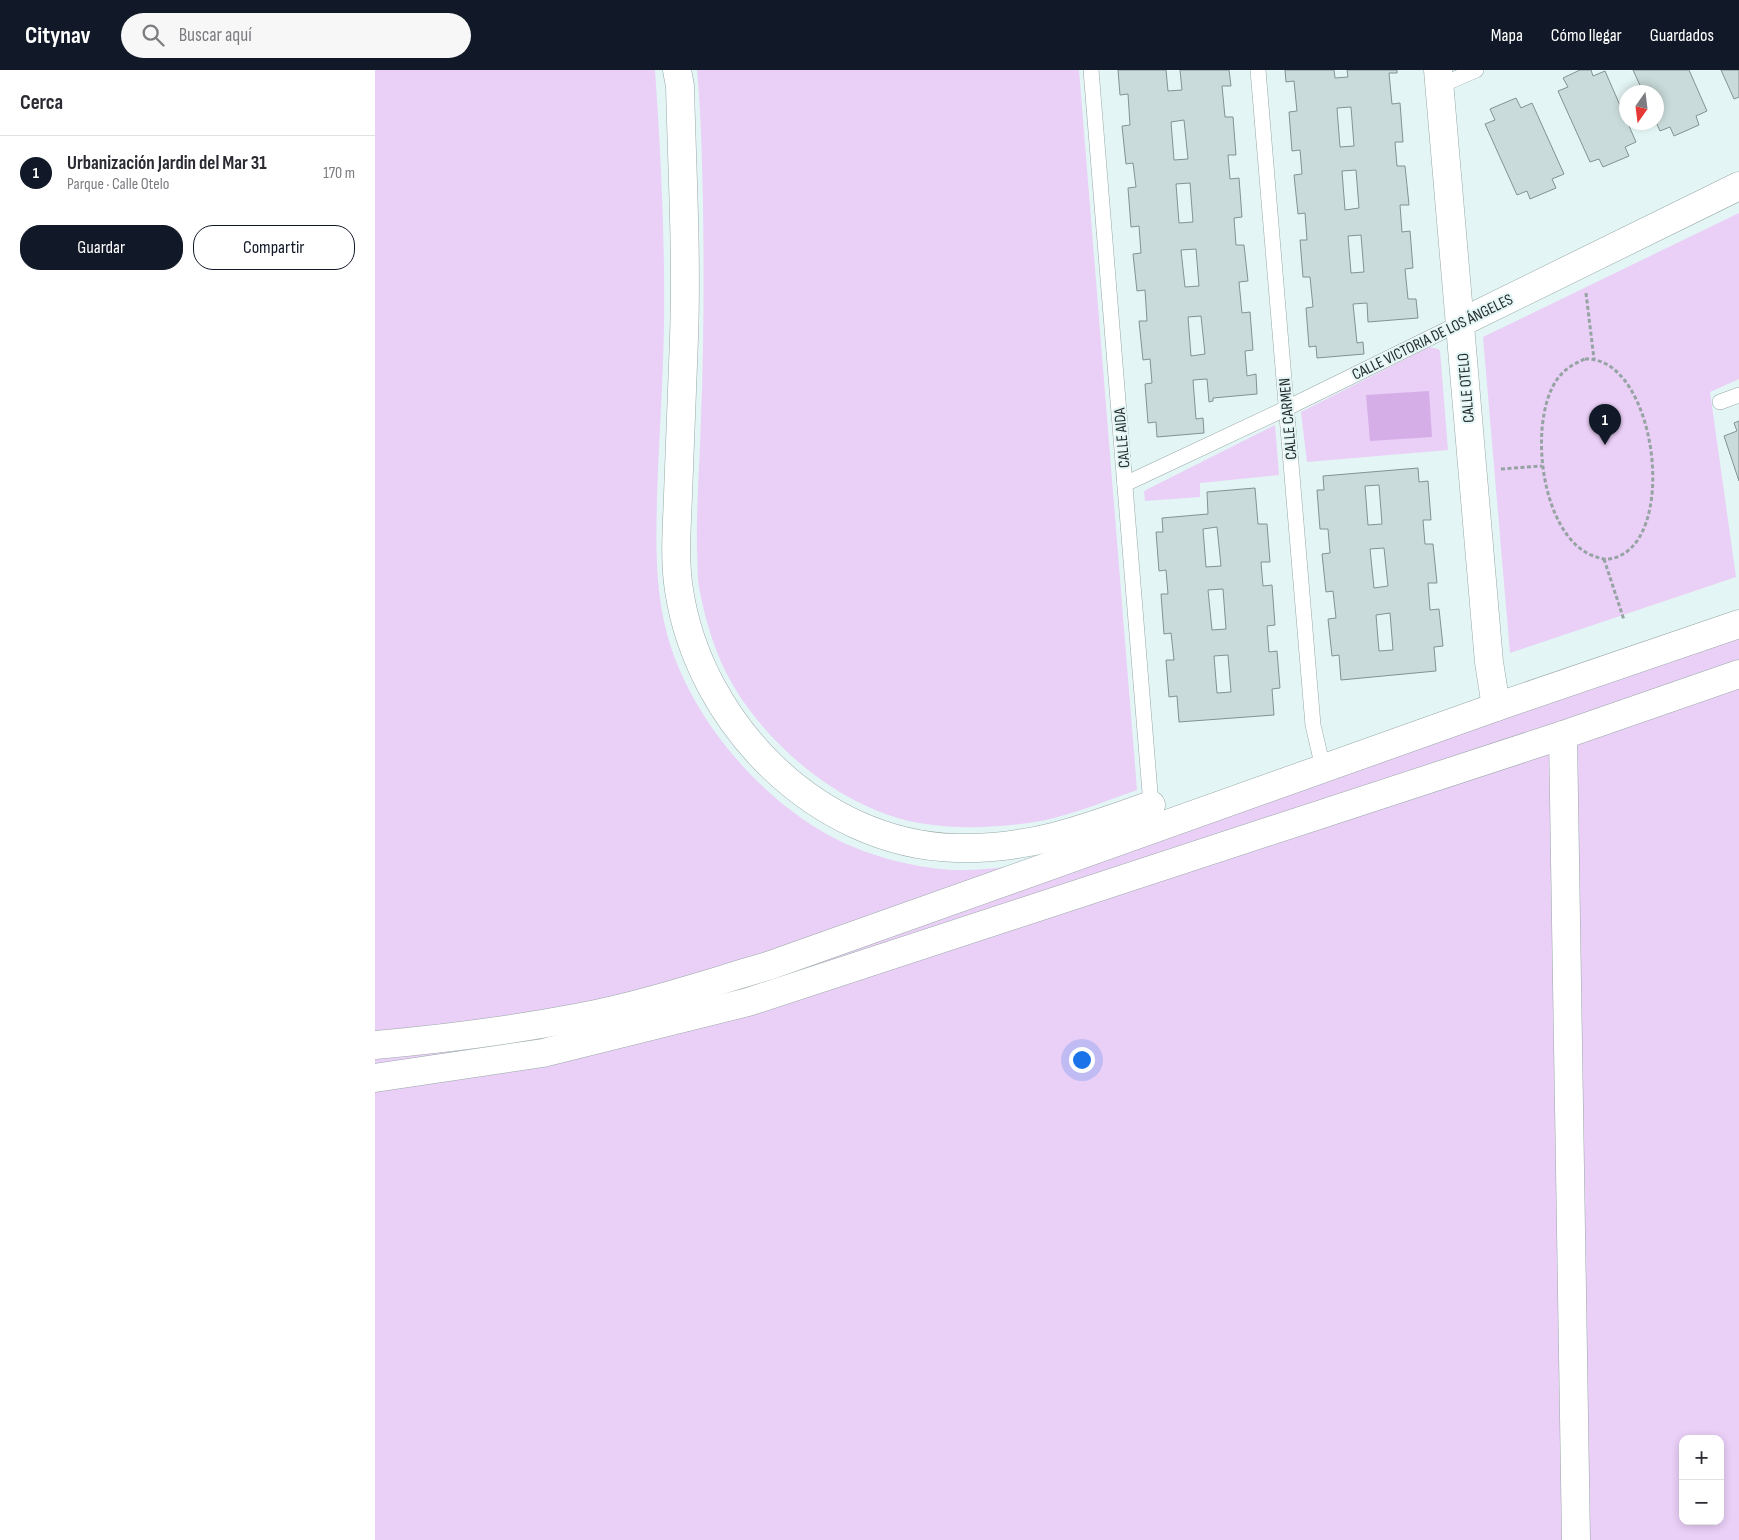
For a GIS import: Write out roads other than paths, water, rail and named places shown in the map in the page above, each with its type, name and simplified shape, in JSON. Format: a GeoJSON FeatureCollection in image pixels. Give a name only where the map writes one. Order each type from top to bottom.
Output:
{"type":"FeatureCollection","features":[{"type":"Feature","properties":{"kind":"street"},"geometry":{"type":"LineString","coordinates":[[677,70],[680,95],[684,330],[677,540],[679,588],[693,647],[708,681],[726,712],[748,741],[773,768],[807,796],[850,822],[883,835],[916,844],[954,848],[1030,843],[1079,831],[1151,805]]}},
{"type":"Feature","properties":{"kind":"street","name":"CALLE OTELO"},"geometry":{"type":"LineString","coordinates":[[1438,78],[1489,662],[1496,707]]}},
{"type":"Feature","properties":{"kind":"street","name":"CALLE VICTORIA DE LOS ÁNGELES"},"geometry":{"type":"LineString","coordinates":[[1460,323],[1739,186]]}},
{"type":"Feature","properties":{"kind":"street"},"geometry":{"type":"LineString","coordinates":[[375,1045],[447,1038],[582,1017],[675,994],[768,966],[1496,707],[1739,624]]}},
{"type":"Feature","properties":{"kind":"street"},"geometry":{"type":"LineString","coordinates":[[375,1078],[543,1053],[747,1002],[1563,735],[1739,674]]}},
{"type":"Feature","properties":{"kind":"street"},"geometry":{"type":"LineString","coordinates":[[1563,735],[1576,1540]]}},
{"type":"Feature","properties":{"kind":"lane","name":"CALLE AIDA"},"geometry":{"type":"LineString","coordinates":[[1091,70],[1151,805]]}},
{"type":"Feature","properties":{"kind":"lane","name":"CALLE CARMEN"},"geometry":{"type":"LineString","coordinates":[[1258,70],[1313,725],[1323,768]]}},
{"type":"Feature","properties":{"kind":"lane"},"geometry":{"type":"LineString","coordinates":[[1438,78],[1476,70]]}},
{"type":"Feature","properties":{"kind":"lane","name":"CALLE VICTORIA DE LOS ÁNGELES"},"geometry":{"type":"LineString","coordinates":[[1125,484],[1287,408],[1460,323]]}},
{"type":"Feature","properties":{"kind":"lane"},"geometry":{"type":"LineString","coordinates":[[1720,402],[1739,395]]}},
{"type":"Feature","properties":{"kind":"place","name":"Urbanización Jardin del Mar 31"},"geometry":{"type":"Point","coordinates":[1605,445]}}]}
